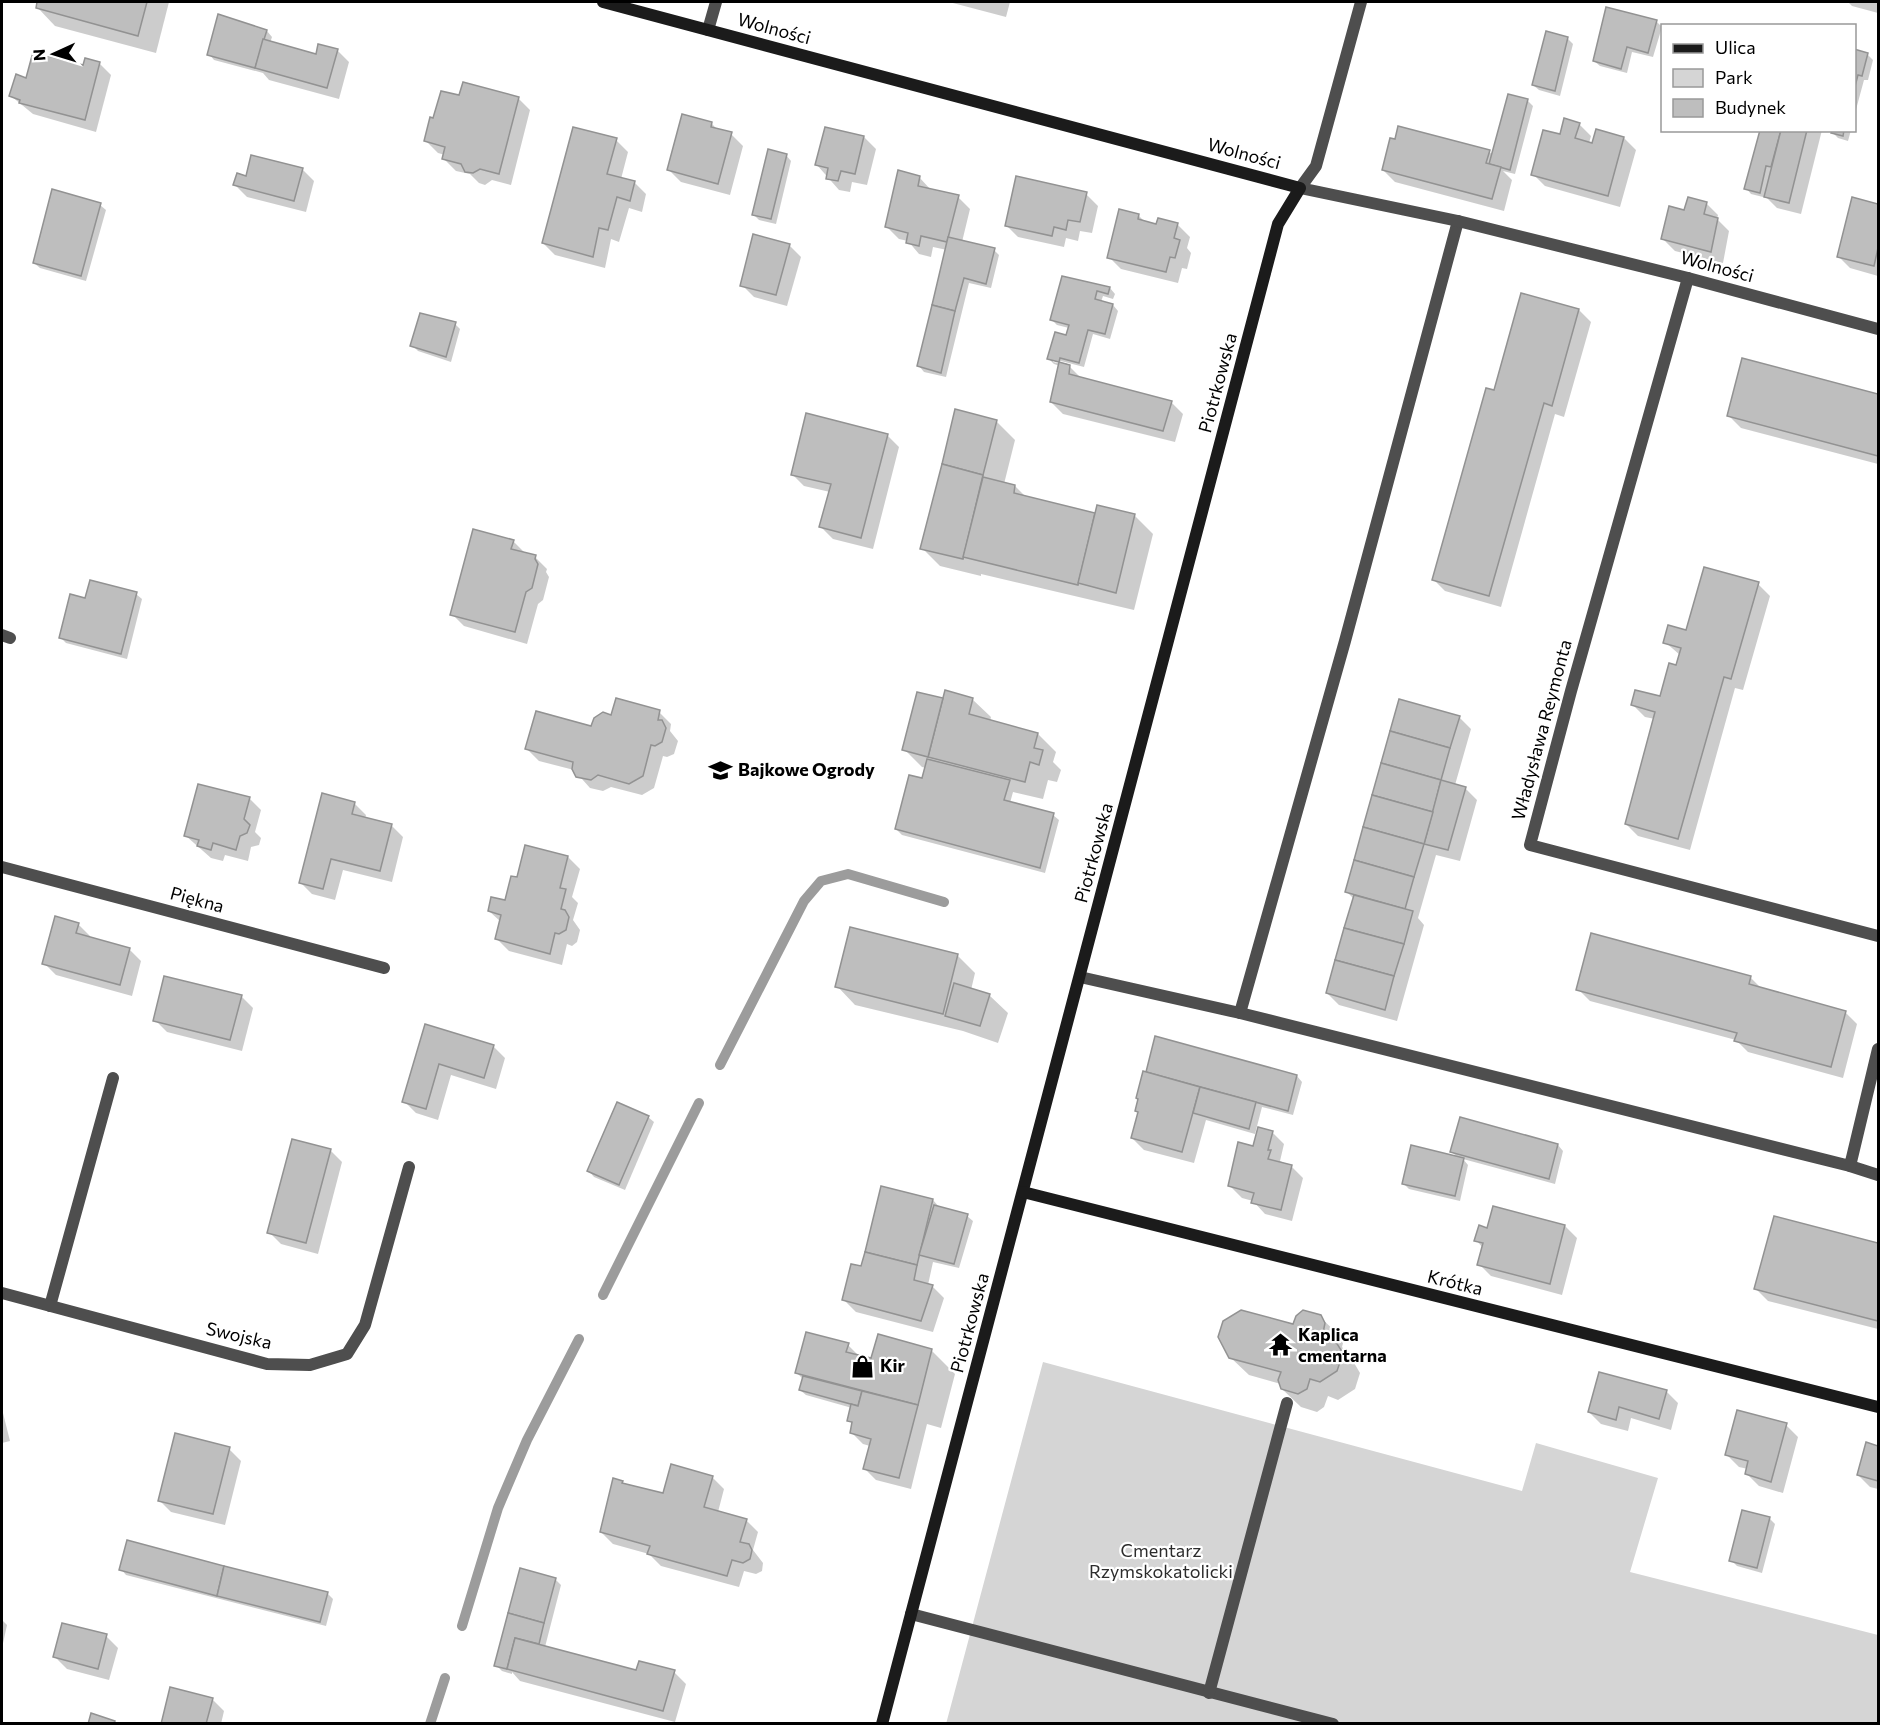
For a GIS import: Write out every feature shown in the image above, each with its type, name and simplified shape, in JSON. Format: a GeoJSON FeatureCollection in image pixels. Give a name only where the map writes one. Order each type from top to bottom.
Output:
{"type":"FeatureCollection","features":[{"type":"Feature","properties":{"kind":"street","name":"Wolności"},"geometry":{"type":"LineString","coordinates":[[603,2],[1300,188],[1458,221],[1688,278],[1878,329]]}},
{"type":"Feature","properties":{"kind":"street"},"geometry":{"type":"LineString","coordinates":[[708,30],[716,2]]}},
{"type":"Feature","properties":{"kind":"street","name":"Piotrkowska"},"geometry":{"type":"LineString","coordinates":[[882,1724],[1278,224],[1316,166],[1361,2]]}},
{"type":"Feature","properties":{"kind":"street"},"geometry":{"type":"LineString","coordinates":[[1240,1013],[1345,641],[1458,221]]}},
{"type":"Feature","properties":{"kind":"street","name":"Władysława Reymonta"},"geometry":{"type":"LineString","coordinates":[[1688,278],[1574,679],[1530,845],[1878,936]]}},
{"type":"Feature","properties":{"kind":"street","name":"Piękna"},"geometry":{"type":"LineString","coordinates":[[2,867],[384,968]]}},
{"type":"Feature","properties":{"kind":"street"},"geometry":{"type":"LineString","coordinates":[[1080,977],[1240,1013],[1878,1174]]}},
{"type":"Feature","properties":{"kind":"street"},"geometry":{"type":"LineString","coordinates":[[1850,1166],[1878,1049]]}},
{"type":"Feature","properties":{"kind":"street"},"geometry":{"type":"LineString","coordinates":[[50,1306],[113,1078]]}},
{"type":"Feature","properties":{"kind":"street","name":"Swojska"},"geometry":{"type":"LineString","coordinates":[[2,1293],[267,1364],[310,1365],[347,1354],[365,1325],[409,1167]]}},
{"type":"Feature","properties":{"kind":"street","name":"Krótka"},"geometry":{"type":"LineString","coordinates":[[1023,1192],[1878,1407]]}},
{"type":"Feature","properties":{"kind":"street"},"geometry":{"type":"LineString","coordinates":[[1209,1693],[1287,1403]]}},
{"type":"Feature","properties":{"kind":"street"},"geometry":{"type":"LineString","coordinates":[[911,1614],[1333,1724]]}},
{"type":"Feature","properties":{"kind":"green space","name":"Cmentarz Rzymskokatolicki"},"geometry":{"type":"Polygon","coordinates":[[[1043,1362],[1522,1491],[1536,1443],[1658,1478],[1630,1572],[1878,1635],[1878,1723],[946,1724],[1043,1362]]]}},
{"type":"Feature","properties":{"kind":"building"},"geometry":{"type":"Polygon","coordinates":[[[37,2],[147,2],[138,36],[36,8],[37,2]]]}},
{"type":"Feature","properties":{"kind":"building"},"geometry":{"type":"Polygon","coordinates":[[[1606,7],[1657,20],[1648,53],[1627,47],[1621,69],[1593,61],[1606,7]]]}},
{"type":"Feature","properties":{"kind":"building"},"geometry":{"type":"Polygon","coordinates":[[[218,14],[267,30],[255,68],[207,55],[218,14]]]}},
{"type":"Feature","properties":{"kind":"building"},"geometry":{"type":"Polygon","coordinates":[[[1546,31],[1568,37],[1555,91],[1532,85],[1546,31]]]}},
{"type":"Feature","properties":{"kind":"building"},"geometry":{"type":"Polygon","coordinates":[[[263,39],[316,54],[318,44],[338,49],[327,88],[255,68],[263,39]]]}},
{"type":"Feature","properties":{"kind":"building"},"geometry":{"type":"Polygon","coordinates":[[[1856,50],[1868,53],[1862,76],[1858,75],[1856,82],[1856,50]]]}},
{"type":"Feature","properties":{"kind":"building"},"geometry":{"type":"Polygon","coordinates":[[[33,52],[83,65],[85,58],[100,62],[85,120],[19,103],[20,100],[9,96],[16,74],[26,78],[33,52]]]}},
{"type":"Feature","properties":{"kind":"building"},"geometry":{"type":"Polygon","coordinates":[[[463,82],[519,97],[499,174],[480,169],[473,173],[465,172],[461,164],[442,159],[445,147],[424,141],[430,117],[433,118],[441,91],[459,95],[463,82]]]}},
{"type":"Feature","properties":{"kind":"building"},"geometry":{"type":"Polygon","coordinates":[[[1508,94],[1528,99],[1510,170],[1489,164],[1508,94]]]}},
{"type":"Feature","properties":{"kind":"building"},"geometry":{"type":"Polygon","coordinates":[[[682,114],[712,122],[711,127],[732,132],[718,184],[667,170],[682,114]]]}},
{"type":"Feature","properties":{"kind":"building"},"geometry":{"type":"Polygon","coordinates":[[[1564,118],[1580,123],[1575,138],[1592,143],[1596,129],[1624,137],[1608,196],[1531,175],[1543,130],[1560,134],[1564,118]]]}},
{"type":"Feature","properties":{"kind":"building"},"geometry":{"type":"Polygon","coordinates":[[[1398,126],[1490,150],[1486,163],[1501,167],[1492,199],[1382,170],[1390,138],[1395,139],[1398,126]]]}},
{"type":"Feature","properties":{"kind":"building"},"geometry":{"type":"Polygon","coordinates":[[[573,127],[617,138],[607,174],[635,181],[630,201],[617,197],[608,230],[599,228],[593,257],[542,243],[573,127]]]}},
{"type":"Feature","properties":{"kind":"building"},"geometry":{"type":"Polygon","coordinates":[[[825,127],[864,136],[855,174],[841,171],[838,181],[826,179],[828,168],[815,165],[825,127]]]}},
{"type":"Feature","properties":{"kind":"building"},"geometry":{"type":"Polygon","coordinates":[[[1759,132],[1780,132],[1771,167],[1766,166],[1760,193],[1744,189],[1759,132]]]}},
{"type":"Feature","properties":{"kind":"building"},"geometry":{"type":"Polygon","coordinates":[[[1780,132],[1807,132],[1789,203],[1764,197],[1780,132]]]}},
{"type":"Feature","properties":{"kind":"building"},"geometry":{"type":"Polygon","coordinates":[[[1831,132],[1844,132],[1843,136],[1831,132]]]}},
{"type":"Feature","properties":{"kind":"building"},"geometry":{"type":"Polygon","coordinates":[[[768,149],[787,154],[771,219],[752,215],[768,149]]]}},
{"type":"Feature","properties":{"kind":"building"},"geometry":{"type":"Polygon","coordinates":[[[251,155],[303,168],[294,201],[233,185],[237,173],[246,176],[251,155]]]}},
{"type":"Feature","properties":{"kind":"building"},"geometry":{"type":"Polygon","coordinates":[[[898,170],[920,176],[918,186],[959,195],[947,242],[921,236],[919,246],[906,243],[908,233],[885,227],[898,170]]]}},
{"type":"Feature","properties":{"kind":"building"},"geometry":{"type":"Polygon","coordinates":[[[1016,176],[1087,192],[1080,222],[1068,220],[1066,230],[1054,227],[1052,236],[1005,226],[1016,176]]]}},
{"type":"Feature","properties":{"kind":"building"},"geometry":{"type":"Polygon","coordinates":[[[52,189],[101,203],[81,276],[33,263],[52,189]]]}},
{"type":"Feature","properties":{"kind":"building"},"geometry":{"type":"Polygon","coordinates":[[[1688,197],[1707,202],[1704,214],[1718,218],[1711,252],[1661,239],[1669,206],[1684,210],[1688,197]]]}},
{"type":"Feature","properties":{"kind":"building"},"geometry":{"type":"Polygon","coordinates":[[[1852,197],[1878,204],[1878,248],[1874,266],[1837,257],[1852,197]]]}},
{"type":"Feature","properties":{"kind":"building"},"geometry":{"type":"Polygon","coordinates":[[[1119,209],[1139,214],[1138,219],[1156,224],[1158,218],[1178,223],[1174,238],[1180,240],[1175,258],[1170,257],[1166,272],[1107,258],[1119,209]]]}},
{"type":"Feature","properties":{"kind":"building"},"geometry":{"type":"Polygon","coordinates":[[[753,234],[790,244],[776,295],[740,286],[753,234]]]}},
{"type":"Feature","properties":{"kind":"building"},"geometry":{"type":"Polygon","coordinates":[[[948,237],[995,248],[986,284],[964,278],[955,311],[932,305],[948,237]]]}},
{"type":"Feature","properties":{"kind":"building"},"geometry":{"type":"Polygon","coordinates":[[[1062,276],[1110,287],[1108,294],[1097,291],[1095,299],[1113,304],[1105,334],[1088,330],[1079,363],[1060,358],[1059,362],[1047,359],[1055,332],[1066,335],[1069,325],[1050,320],[1062,276]]]}},
{"type":"Feature","properties":{"kind":"building"},"geometry":{"type":"Polygon","coordinates":[[[1521,293],[1579,309],[1552,406],[1544,403],[1489,596],[1432,580],[1486,388],[1494,390],[1521,293]]]}},
{"type":"Feature","properties":{"kind":"building"},"geometry":{"type":"Polygon","coordinates":[[[932,305],[955,311],[941,373],[917,366],[932,305]]]}},
{"type":"Feature","properties":{"kind":"building"},"geometry":{"type":"Polygon","coordinates":[[[420,313],[456,322],[446,357],[410,346],[420,313]]]}},
{"type":"Feature","properties":{"kind":"building"},"geometry":{"type":"Polygon","coordinates":[[[1742,358],[1878,394],[1878,456],[1727,416],[1742,358]]]}},
{"type":"Feature","properties":{"kind":"building"},"geometry":{"type":"Polygon","coordinates":[[[1059,362],[1070,365],[1069,374],[1172,401],[1163,431],[1050,402],[1059,362]]]}},
{"type":"Feature","properties":{"kind":"building"},"geometry":{"type":"Polygon","coordinates":[[[955,409],[997,420],[983,475],[942,464],[955,409]]]}},
{"type":"Feature","properties":{"kind":"building"},"geometry":{"type":"Polygon","coordinates":[[[806,413],[888,434],[861,538],[819,527],[831,484],[791,475],[806,413]]]}},
{"type":"Feature","properties":{"kind":"building"},"geometry":{"type":"Polygon","coordinates":[[[942,464],[983,475],[963,559],[920,549],[942,464]]]}},
{"type":"Feature","properties":{"kind":"building"},"geometry":{"type":"Polygon","coordinates":[[[983,477],[1015,485],[1014,493],[1095,513],[1078,585],[963,557],[983,477]]]}},
{"type":"Feature","properties":{"kind":"building"},"geometry":{"type":"Polygon","coordinates":[[[1097,505],[1135,514],[1116,593],[1078,583],[1097,505]]]}},
{"type":"Feature","properties":{"kind":"building"},"geometry":{"type":"Polygon","coordinates":[[[473,529],[514,540],[511,549],[536,555],[535,559],[538,564],[532,588],[526,592],[515,632],[450,615],[473,529]]]}},
{"type":"Feature","properties":{"kind":"building"},"geometry":{"type":"Polygon","coordinates":[[[1704,567],[1759,582],[1731,679],[1724,677],[1678,839],[1625,824],[1655,712],[1631,705],[1635,690],[1660,696],[1669,663],[1676,665],[1681,648],[1663,643],[1668,625],[1686,630],[1704,567]]]}},
{"type":"Feature","properties":{"kind":"building"},"geometry":{"type":"Polygon","coordinates":[[[90,580],[137,592],[121,654],[59,638],[70,594],[85,598],[90,580]]]}},
{"type":"Feature","properties":{"kind":"building"},"geometry":{"type":"Polygon","coordinates":[[[945,690],[973,698],[969,714],[1038,733],[1034,748],[1043,750],[1039,765],[1030,762],[1025,782],[928,757],[945,690]]]}},
{"type":"Feature","properties":{"kind":"building"},"geometry":{"type":"Polygon","coordinates":[[[917,692],[943,698],[928,757],[902,750],[917,692]]]}},
{"type":"Feature","properties":{"kind":"building"},"geometry":{"type":"Polygon","coordinates":[[[616,698],[660,710],[658,720],[662,720],[666,728],[662,742],[655,746],[651,745],[643,776],[629,784],[598,775],[591,780],[576,777],[572,769],[573,762],[525,749],[536,711],[591,726],[594,718],[603,712],[611,715],[616,698]]]}},
{"type":"Feature","properties":{"kind":"building"},"geometry":{"type":"Polygon","coordinates":[[[1399,699],[1460,716],[1450,748],[1390,731],[1399,699]]]}},
{"type":"Feature","properties":{"kind":"building"},"geometry":{"type":"Polygon","coordinates":[[[1390,731],[1450,748],[1441,780],[1381,763],[1390,731]]]}},
{"type":"Feature","properties":{"kind":"building"},"geometry":{"type":"Polygon","coordinates":[[[927,759],[1010,780],[1004,800],[1054,813],[1040,868],[895,829],[909,775],[922,778],[927,759]]]}},
{"type":"Feature","properties":{"kind":"building"},"geometry":{"type":"Polygon","coordinates":[[[1381,763],[1441,780],[1433,812],[1372,795],[1381,763]]]}},
{"type":"Feature","properties":{"kind":"building"},"geometry":{"type":"Polygon","coordinates":[[[1441,780],[1466,787],[1448,850],[1424,844],[1441,780]]]}},
{"type":"Feature","properties":{"kind":"building"},"geometry":{"type":"Polygon","coordinates":[[[198,784],[250,797],[244,819],[250,825],[247,833],[240,836],[236,850],[213,843],[211,850],[197,846],[199,840],[184,836],[198,784]]]}},
{"type":"Feature","properties":{"kind":"building"},"geometry":{"type":"Polygon","coordinates":[[[322,793],[355,802],[352,814],[392,824],[380,871],[331,859],[323,889],[299,883],[322,793]]]}},
{"type":"Feature","properties":{"kind":"building"},"geometry":{"type":"Polygon","coordinates":[[[1372,795],[1433,812],[1424,844],[1363,827],[1372,795]]]}},
{"type":"Feature","properties":{"kind":"building"},"geometry":{"type":"Polygon","coordinates":[[[1363,827],[1424,844],[1414,877],[1354,860],[1363,827]]]}},
{"type":"Feature","properties":{"kind":"building"},"geometry":{"type":"Polygon","coordinates":[[[525,845],[568,856],[560,888],[566,889],[561,909],[565,910],[569,917],[566,930],[559,934],[555,933],[550,954],[495,939],[501,915],[488,911],[491,897],[505,900],[511,876],[517,877],[525,845]]]}},
{"type":"Feature","properties":{"kind":"building"},"geometry":{"type":"Polygon","coordinates":[[[1354,860],[1414,877],[1405,909],[1345,892],[1354,860]]]}},
{"type":"Feature","properties":{"kind":"building"},"geometry":{"type":"Polygon","coordinates":[[[1354,895],[1413,911],[1404,944],[1344,928],[1354,895]]]}},
{"type":"Feature","properties":{"kind":"building"},"geometry":{"type":"Polygon","coordinates":[[[55,916],[79,923],[76,933],[130,948],[120,985],[42,964],[55,916]]]}},
{"type":"Feature","properties":{"kind":"building"},"geometry":{"type":"Polygon","coordinates":[[[850,927],[958,954],[943,1014],[835,987],[850,927]]]}},
{"type":"Feature","properties":{"kind":"building"},"geometry":{"type":"Polygon","coordinates":[[[1344,928],[1404,944],[1394,976],[1335,960],[1344,928]]]}},
{"type":"Feature","properties":{"kind":"building"},"geometry":{"type":"Polygon","coordinates":[[[1591,933],[1751,976],[1749,984],[1846,1011],[1831,1067],[1734,1041],[1737,1033],[1576,990],[1591,933]]]}},
{"type":"Feature","properties":{"kind":"building"},"geometry":{"type":"Polygon","coordinates":[[[1335,960],[1394,976],[1385,1010],[1326,993],[1335,960]]]}},
{"type":"Feature","properties":{"kind":"building"},"geometry":{"type":"Polygon","coordinates":[[[164,976],[242,995],[230,1040],[153,1021],[164,976]]]}},
{"type":"Feature","properties":{"kind":"building"},"geometry":{"type":"Polygon","coordinates":[[[954,983],[990,994],[980,1026],[945,1016],[954,983]]]}},
{"type":"Feature","properties":{"kind":"building"},"geometry":{"type":"Polygon","coordinates":[[[425,1024],[494,1045],[484,1078],[439,1064],[426,1109],[402,1102],[425,1024]]]}},
{"type":"Feature","properties":{"kind":"building"},"geometry":{"type":"Polygon","coordinates":[[[1155,1036],[1297,1075],[1288,1111],[1146,1072],[1155,1036]]]}},
{"type":"Feature","properties":{"kind":"building"},"geometry":{"type":"Polygon","coordinates":[[[1143,1071],[1200,1087],[1182,1152],[1131,1138],[1138,1112],[1135,1111],[1138,1099],[1136,1098],[1143,1071]]]}},
{"type":"Feature","properties":{"kind":"building"},"geometry":{"type":"Polygon","coordinates":[[[1200,1087],[1256,1102],[1249,1129],[1193,1113],[1200,1087]]]}},
{"type":"Feature","properties":{"kind":"building"},"geometry":{"type":"Polygon","coordinates":[[[617,1102],[649,1116],[619,1185],[587,1171],[617,1102]]]}},
{"type":"Feature","properties":{"kind":"building"},"geometry":{"type":"Polygon","coordinates":[[[1460,1117],[1558,1144],[1549,1179],[1450,1152],[1460,1117]]]}},
{"type":"Feature","properties":{"kind":"building"},"geometry":{"type":"Polygon","coordinates":[[[1258,1127],[1273,1131],[1268,1159],[1292,1165],[1281,1210],[1251,1203],[1254,1193],[1228,1186],[1238,1142],[1253,1146],[1258,1127]]]}},
{"type":"Feature","properties":{"kind":"building"},"geometry":{"type":"Polygon","coordinates":[[[292,1139],[331,1149],[306,1243],[267,1233],[292,1139]]]}},
{"type":"Feature","properties":{"kind":"building"},"geometry":{"type":"Polygon","coordinates":[[[1411,1145],[1464,1158],[1455,1196],[1402,1184],[1411,1145]]]}},
{"type":"Feature","properties":{"kind":"building"},"geometry":{"type":"Polygon","coordinates":[[[881,1186],[933,1199],[917,1265],[865,1252],[881,1186]]]}},
{"type":"Feature","properties":{"kind":"building"},"geometry":{"type":"Polygon","coordinates":[[[934,1205],[968,1214],[954,1264],[919,1255],[934,1205]]]}},
{"type":"Feature","properties":{"kind":"building"},"geometry":{"type":"Polygon","coordinates":[[[1493,1206],[1565,1225],[1550,1284],[1477,1265],[1483,1243],[1474,1241],[1479,1225],[1487,1228],[1493,1206]]]}},
{"type":"Feature","properties":{"kind":"building"},"geometry":{"type":"Polygon","coordinates":[[[1774,1216],[1878,1243],[1878,1321],[1754,1289],[1774,1216]]]}},
{"type":"Feature","properties":{"kind":"building"},"geometry":{"type":"Polygon","coordinates":[[[865,1252],[917,1265],[914,1280],[933,1285],[921,1321],[842,1300],[851,1264],[861,1266],[865,1252]]]}},
{"type":"Feature","properties":{"kind":"building","name":"Kaplica cmentarna"},"geometry":{"type":"Polygon","coordinates":[[[1241,1310],[1293,1324],[1296,1316],[1303,1310],[1321,1315],[1325,1323],[1323,1333],[1332,1336],[1343,1353],[1337,1371],[1320,1382],[1310,1379],[1307,1389],[1298,1394],[1281,1389],[1278,1380],[1281,1372],[1229,1358],[1218,1337],[1223,1321],[1241,1310]]]}},
{"type":"Feature","properties":{"kind":"building","name":"Kir"},"geometry":{"type":"Polygon","coordinates":[[[806,1332],[849,1343],[846,1352],[871,1358],[878,1334],[932,1349],[918,1405],[795,1373],[806,1332]]]}},
{"type":"Feature","properties":{"kind":"building"},"geometry":{"type":"Polygon","coordinates":[[[1599,1372],[1667,1390],[1659,1419],[1619,1407],[1616,1420],[1588,1412],[1599,1372]]]}},
{"type":"Feature","properties":{"kind":"building"},"geometry":{"type":"Polygon","coordinates":[[[803,1376],[862,1391],[858,1406],[799,1390],[803,1376]]]}},
{"type":"Feature","properties":{"kind":"building"},"geometry":{"type":"Polygon","coordinates":[[[862,1391],[918,1405],[899,1478],[863,1469],[871,1439],[850,1433],[852,1422],[847,1421],[851,1404],[858,1406],[862,1391]]]}},
{"type":"Feature","properties":{"kind":"building"},"geometry":{"type":"Polygon","coordinates":[[[1737,1410],[1787,1423],[1771,1482],[1745,1474],[1748,1461],[1725,1455],[1737,1410]]]}},
{"type":"Feature","properties":{"kind":"building"},"geometry":{"type":"Polygon","coordinates":[[[175,1433],[230,1447],[213,1514],[158,1501],[175,1433]]]}},
{"type":"Feature","properties":{"kind":"building"},"geometry":{"type":"Polygon","coordinates":[[[1866,1442],[1878,1446],[1878,1481],[1857,1475],[1866,1442]]]}},
{"type":"Feature","properties":{"kind":"building"},"geometry":{"type":"Polygon","coordinates":[[[671,1464],[713,1476],[704,1507],[747,1519],[740,1542],[749,1544],[752,1550],[750,1559],[743,1563],[732,1560],[727,1576],[647,1554],[650,1546],[600,1532],[613,1478],[623,1481],[622,1483],[663,1493],[671,1464]]]}},
{"type":"Feature","properties":{"kind":"building"},"geometry":{"type":"Polygon","coordinates":[[[1742,1510],[1770,1517],[1757,1568],[1729,1561],[1742,1510]]]}},
{"type":"Feature","properties":{"kind":"building"},"geometry":{"type":"Polygon","coordinates":[[[127,1540],[224,1566],[217,1596],[119,1570],[127,1540]]]}},
{"type":"Feature","properties":{"kind":"building"},"geometry":{"type":"Polygon","coordinates":[[[224,1566],[328,1592],[320,1622],[217,1596],[224,1566]]]}},
{"type":"Feature","properties":{"kind":"building"},"geometry":{"type":"Polygon","coordinates":[[[520,1568],[556,1578],[544,1623],[508,1613],[520,1568]]]}},
{"type":"Feature","properties":{"kind":"building"},"geometry":{"type":"Polygon","coordinates":[[[508,1613],[544,1623],[539,1644],[515,1638],[507,1669],[494,1666],[508,1613]]]}},
{"type":"Feature","properties":{"kind":"building"},"geometry":{"type":"Polygon","coordinates":[[[62,1623],[107,1634],[98,1669],[53,1657],[62,1623]]]}},
{"type":"Feature","properties":{"kind":"building"},"geometry":{"type":"Polygon","coordinates":[[[515,1638],[636,1670],[639,1661],[675,1670],[663,1711],[507,1669],[515,1638]]]}},
{"type":"Feature","properties":{"kind":"building"},"geometry":{"type":"Polygon","coordinates":[[[170,1687],[213,1698],[206,1724],[161,1724],[170,1687]]]}},
{"type":"Feature","properties":{"kind":"building"},"geometry":{"type":"Polygon","coordinates":[[[91,1713],[115,1721],[114,1724],[88,1724],[91,1713]]]}},
{"type":"Feature","properties":{"kind":"waterway"},"geometry":{"type":"LineString","coordinates":[[720,1065],[804,901],[821,881],[848,874],[944,902]]}},
{"type":"Feature","properties":{"kind":"waterway"},"geometry":{"type":"LineString","coordinates":[[603,1295],[699,1103]]}},
{"type":"Feature","properties":{"kind":"waterway"},"geometry":{"type":"LineString","coordinates":[[462,1626],[498,1508],[527,1440],[579,1339]]}},
{"type":"Feature","properties":{"kind":"waterway"},"geometry":{"type":"LineString","coordinates":[[430,1724],[445,1678]]}},
{"type":"Feature","properties":{"kind":"place","name":"Bajkowe Ogrody"},"geometry":{"type":"Point","coordinates":[720,770]}},
{"type":"Feature","properties":{"kind":"place","name":"Kaplica cmentarna"},"geometry":{"type":"Point","coordinates":[1280,1345]}},
{"type":"Feature","properties":{"kind":"place","name":"Kir"},"geometry":{"type":"Point","coordinates":[862,1366]}}]}
